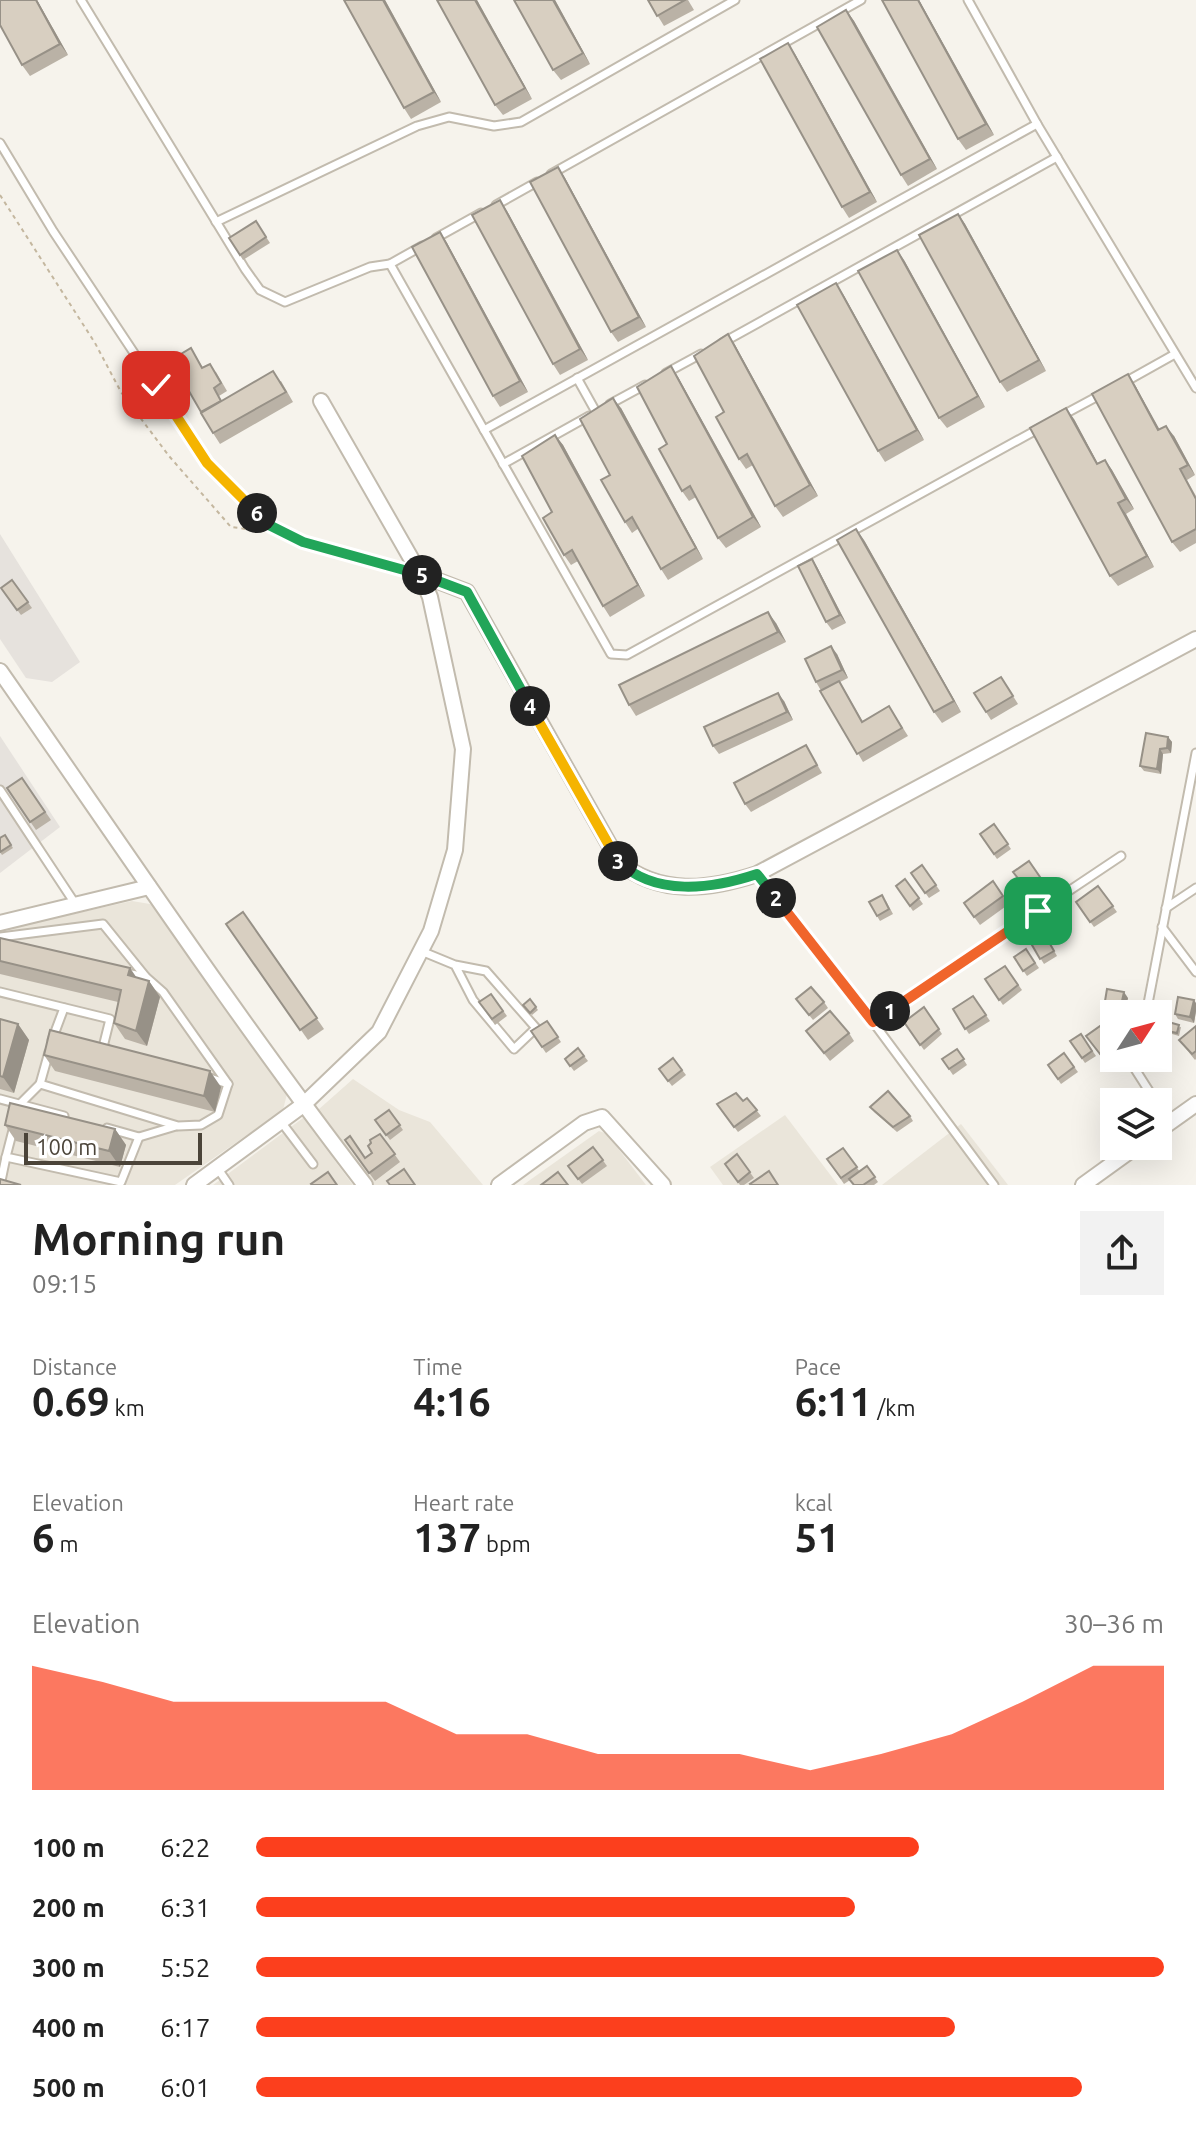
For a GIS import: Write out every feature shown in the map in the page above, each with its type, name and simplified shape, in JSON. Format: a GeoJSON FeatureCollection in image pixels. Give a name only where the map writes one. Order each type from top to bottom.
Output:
{"type":"FeatureCollection","features":[{"type":"Feature","properties":{"kind":"street"},"geometry":{"type":"LineString","coordinates":[[194,1185],[282,1123],[379,1032],[431,931],[455,850],[463,749],[430,597],[420,574],[321,401]]}},
{"type":"Feature","properties":{"kind":"street"},"geometry":{"type":"LineString","coordinates":[[420,574],[467,592],[619,862],[633,874],[664,886],[702,887],[738,881],[757,874],[1196,639]]}},
{"type":"Feature","properties":{"kind":"street"},"geometry":{"type":"LineString","coordinates":[[0,671],[303,1105],[365,1185]]}},
{"type":"Feature","properties":{"kind":"street"},"geometry":{"type":"LineString","coordinates":[[0,923],[149,887]]}},
{"type":"Feature","properties":{"kind":"street"},"geometry":{"type":"LineString","coordinates":[[1172,1121],[1196,1104]]}},
{"type":"Feature","properties":{"kind":"street"},"geometry":{"type":"LineString","coordinates":[[499,1185],[584,1123],[602,1117],[663,1185]]}},
{"type":"Feature","properties":{"kind":"street"},"geometry":{"type":"LineString","coordinates":[[1083,1185],[1118,1160]]}},
{"type":"Feature","properties":{"kind":"lane"},"geometry":{"type":"LineString","coordinates":[[81,0],[260,290],[285,302],[370,267],[390,264],[861,0]]}},
{"type":"Feature","properties":{"kind":"lane"},"geometry":{"type":"LineString","coordinates":[[216,222],[417,126],[449,117],[494,126],[521,122],[735,0]]}},
{"type":"Feature","properties":{"kind":"lane"},"geometry":{"type":"LineString","coordinates":[[968,0],[1037,124],[1196,388]]}},
{"type":"Feature","properties":{"kind":"lane"},"geometry":{"type":"LineString","coordinates":[[484,430],[1037,124]]}},
{"type":"Feature","properties":{"kind":"lane"},"geometry":{"type":"LineString","coordinates":[[0,143],[53,231],[207,463],[271,526],[286,534],[303,542],[420,574]]}},
{"type":"Feature","properties":{"kind":"lane"},"geometry":{"type":"LineString","coordinates":[[503,464],[1057,157]]}},
{"type":"Feature","properties":{"kind":"lane"},"geometry":{"type":"LineString","coordinates":[[390,264],[611,654],[627,655],[1107,391]]}},
{"type":"Feature","properties":{"kind":"lane"},"geometry":{"type":"LineString","coordinates":[[1120,384],[1175,354]]}},
{"type":"Feature","properties":{"kind":"lane"},"geometry":{"type":"LineString","coordinates":[[577,378],[596,412]]}},
{"type":"Feature","properties":{"kind":"lane"},"geometry":{"type":"LineString","coordinates":[[1149,1000],[1196,753]]}},
{"type":"Feature","properties":{"kind":"lane"},"geometry":{"type":"LineString","coordinates":[[0,790],[76,905]]}},
{"type":"Feature","properties":{"kind":"lane"},"geometry":{"type":"LineString","coordinates":[[873,1022],[1121,856]]}},
{"type":"Feature","properties":{"kind":"lane"},"geometry":{"type":"LineString","coordinates":[[757,874],[873,1022],[994,1185]]}},
{"type":"Feature","properties":{"kind":"lane"},"geometry":{"type":"LineString","coordinates":[[1166,908],[1196,888]]}},
{"type":"Feature","properties":{"kind":"lane"},"geometry":{"type":"LineString","coordinates":[[0,939],[103,924],[146,977],[163,992],[228,1084]]}},
{"type":"Feature","properties":{"kind":"lane"},"geometry":{"type":"LineString","coordinates":[[1162,927],[1196,972]]}},
{"type":"Feature","properties":{"kind":"lane"},"geometry":{"type":"LineString","coordinates":[[0,939],[15,945]]}},
{"type":"Feature","properties":{"kind":"lane"},"geometry":{"type":"LineString","coordinates":[[421,951],[455,965],[486,971],[536,1028],[514,1049],[473,1000],[455,965]]}},
{"type":"Feature","properties":{"kind":"lane"},"geometry":{"type":"LineString","coordinates":[[117,970],[146,977]]}},
{"type":"Feature","properties":{"kind":"lane"},"geometry":{"type":"LineString","coordinates":[[0,992],[110,1019],[103,1047]]}},
{"type":"Feature","properties":{"kind":"lane"},"geometry":{"type":"LineString","coordinates":[[17,1185],[1,1181],[20,1104],[40,1084],[64,1008]]}},
{"type":"Feature","properties":{"kind":"lane"},"geometry":{"type":"LineString","coordinates":[[54,1035],[66,1038]]}},
{"type":"Feature","properties":{"kind":"lane"},"geometry":{"type":"LineString","coordinates":[[90,1044],[116,1051]]}},
{"type":"Feature","properties":{"kind":"lane"},"geometry":{"type":"LineString","coordinates":[[200,1075],[228,1084]]}},
{"type":"Feature","properties":{"kind":"lane"},"geometry":{"type":"LineString","coordinates":[[40,1084],[178,1126]]}},
{"type":"Feature","properties":{"kind":"lane"},"geometry":{"type":"LineString","coordinates":[[94,1125],[139,1137],[178,1126],[201,1125],[218,1115],[228,1084]]}},
{"type":"Feature","properties":{"kind":"lane"},"geometry":{"type":"LineString","coordinates":[[0,1099],[80,1121]]}},
{"type":"Feature","properties":{"kind":"lane"},"geometry":{"type":"LineString","coordinates":[[282,1123],[313,1164]]}},
{"type":"Feature","properties":{"kind":"lane"},"geometry":{"type":"LineString","coordinates":[[6,1157],[117,1184],[139,1137]]}},
{"type":"Feature","properties":{"kind":"lane"},"geometry":{"type":"LineString","coordinates":[[218,1169],[229,1185]]}},
{"type":"Feature","properties":{"kind":"path"},"geometry":{"type":"LineString","coordinates":[[0,195],[87,330],[121,392],[169,456],[231,527],[286,534]]}},
{"type":"Feature","properties":{"kind":"shaded area"},"geometry":{"type":"Polygon","coordinates":[[[0,534],[80,662],[52,682],[26,678],[0,639],[0,534]]]}},
{"type":"Feature","properties":{"kind":"shaded area"},"geometry":{"type":"Polygon","coordinates":[[[0,736],[60,827],[0,873],[0,736]]]}},
{"type":"Feature","properties":{"kind":"shaded area"},"geometry":{"type":"Polygon","coordinates":[[[132,901],[150,904],[160,910],[282,1080],[287,1094],[283,1110],[175,1185],[0,1185],[0,930],[132,901]]]}},
{"type":"Feature","properties":{"kind":"shaded area"},"geometry":{"type":"Polygon","coordinates":[[[353,1079],[399,1110],[430,1122],[483,1185],[374,1185],[318,1110],[353,1079]]]}},
{"type":"Feature","properties":{"kind":"shaded area"},"geometry":{"type":"Polygon","coordinates":[[[785,1115],[838,1185],[723,1185],[710,1167],[785,1115]]]}},
{"type":"Feature","properties":{"kind":"shaded area"},"geometry":{"type":"Polygon","coordinates":[[[303,1118],[353,1185],[213,1185],[303,1118]]]}},
{"type":"Feature","properties":{"kind":"shaded area"},"geometry":{"type":"Polygon","coordinates":[[[961,1124],[1008,1185],[882,1185],[961,1124]]]}},
{"type":"Feature","properties":{"kind":"shaded area"},"geometry":{"type":"Polygon","coordinates":[[[599,1131],[607,1134],[646,1185],[523,1185],[599,1131]]]}},
{"type":"Feature","properties":{"kind":"building"},"geometry":{"type":"Polygon","coordinates":[[[0,0],[36,0],[60,44],[22,65],[0,25],[0,0]]]}},
{"type":"Feature","properties":{"kind":"building"},"geometry":{"type":"Polygon","coordinates":[[[344,0],[383,0],[434,92],[404,108],[344,0]]]}},
{"type":"Feature","properties":{"kind":"building"},"geometry":{"type":"Polygon","coordinates":[[[437,0],[475,0],[525,88],[495,105],[437,0]]]}},
{"type":"Feature","properties":{"kind":"building"},"geometry":{"type":"Polygon","coordinates":[[[514,0],[553,0],[583,53],[553,70],[514,0]]]}},
{"type":"Feature","properties":{"kind":"building"},"geometry":{"type":"Polygon","coordinates":[[[648,0],[685,0],[657,16],[648,0]]]}},
{"type":"Feature","properties":{"kind":"building"},"geometry":{"type":"Polygon","coordinates":[[[882,0],[918,0],[986,124],[958,139],[882,0]]]}},
{"type":"Feature","properties":{"kind":"building"},"geometry":{"type":"Polygon","coordinates":[[[846,10],[930,159],[901,175],[817,27],[846,10]]]}},
{"type":"Feature","properties":{"kind":"building"},"geometry":{"type":"Polygon","coordinates":[[[788,43],[870,192],[842,207],[760,59],[788,43]]]}},
{"type":"Feature","properties":{"kind":"building"},"geometry":{"type":"Polygon","coordinates":[[[558,167],[639,317],[611,332],[530,182],[558,167]]]}},
{"type":"Feature","properties":{"kind":"building"},"geometry":{"type":"Polygon","coordinates":[[[500,200],[580,349],[553,364],[472,215],[500,200]]]}},
{"type":"Feature","properties":{"kind":"building"},"geometry":{"type":"Polygon","coordinates":[[[958,214],[1039,360],[1000,382],[919,235],[958,214]]]}},
{"type":"Feature","properties":{"kind":"building"},"geometry":{"type":"Polygon","coordinates":[[[256,221],[266,237],[240,255],[229,238],[256,221]]]}},
{"type":"Feature","properties":{"kind":"building"},"geometry":{"type":"Polygon","coordinates":[[[440,232],[520,381],[493,396],[412,247],[440,232]]]}},
{"type":"Feature","properties":{"kind":"building"},"geometry":{"type":"Polygon","coordinates":[[[897,250],[978,396],[939,418],[858,271],[897,250]]]}},
{"type":"Feature","properties":{"kind":"building"},"geometry":{"type":"Polygon","coordinates":[[[836,283],[917,430],[878,451],[797,305],[836,283]]]}},
{"type":"Feature","properties":{"kind":"building"},"geometry":{"type":"Polygon","coordinates":[[[728,334],[810,485],[775,506],[747,454],[739,459],[716,417],[724,412],[694,356],[728,334]]]}},
{"type":"Feature","properties":{"kind":"building"},"geometry":{"type":"Polygon","coordinates":[[[191,348],[202,368],[210,364],[221,383],[214,388],[221,401],[201,412],[171,360],[191,348]]]}},
{"type":"Feature","properties":{"kind":"building"},"geometry":{"type":"Polygon","coordinates":[[[671,366],[753,517],[718,538],[690,486],[682,491],[659,449],[667,444],[637,387],[671,366]]]}},
{"type":"Feature","properties":{"kind":"building"},"geometry":{"type":"Polygon","coordinates":[[[273,371],[286,392],[213,433],[201,413],[273,371]]]}},
{"type":"Feature","properties":{"kind":"building"},"geometry":{"type":"Polygon","coordinates":[[[1128,374],[1158,430],[1166,426],[1188,465],[1180,469],[1196,499],[1196,529],[1172,542],[1092,394],[1128,374]]]}},
{"type":"Feature","properties":{"kind":"building"},"geometry":{"type":"Polygon","coordinates":[[[613,398],[696,548],[661,569],[632,517],[625,522],[601,480],[610,475],[580,419],[613,398]]]}},
{"type":"Feature","properties":{"kind":"building"},"geometry":{"type":"Polygon","coordinates":[[[1066,408],[1097,464],[1105,460],[1126,499],[1118,503],[1147,556],[1110,576],[1030,428],[1066,408]]]}},
{"type":"Feature","properties":{"kind":"building"},"geometry":{"type":"Polygon","coordinates":[[[555,435],[638,585],[603,606],[572,550],[564,555],[543,518],[552,512],[522,456],[555,435]]]}},
{"type":"Feature","properties":{"kind":"building"},"geometry":{"type":"Polygon","coordinates":[[[856,529],[954,701],[934,712],[837,540],[856,529]]]}},
{"type":"Feature","properties":{"kind":"building"},"geometry":{"type":"Polygon","coordinates":[[[812,559],[840,615],[826,622],[798,566],[812,559]]]}},
{"type":"Feature","properties":{"kind":"building"},"geometry":{"type":"Polygon","coordinates":[[[12,580],[28,602],[17,610],[1,588],[12,580]]]}},
{"type":"Feature","properties":{"kind":"building"},"geometry":{"type":"Polygon","coordinates":[[[768,612],[778,632],[629,705],[619,685],[768,612]]]}},
{"type":"Feature","properties":{"kind":"building"},"geometry":{"type":"Polygon","coordinates":[[[831,646],[842,670],[816,682],[805,659],[831,646]]]}},
{"type":"Feature","properties":{"kind":"building"},"geometry":{"type":"Polygon","coordinates":[[[1001,677],[1013,696],[986,712],[974,693],[1001,677]]]}},
{"type":"Feature","properties":{"kind":"building"},"geometry":{"type":"Polygon","coordinates":[[[839,681],[862,722],[889,706],[902,728],[857,754],[820,691],[839,681]]]}},
{"type":"Feature","properties":{"kind":"building"},"geometry":{"type":"Polygon","coordinates":[[[778,693],[787,712],[713,746],[704,727],[778,693]]]}},
{"type":"Feature","properties":{"kind":"building"},"geometry":{"type":"Polygon","coordinates":[[[1146,733],[1168,737],[1167,748],[1160,749],[1157,769],[1140,766],[1146,733]]]}},
{"type":"Feature","properties":{"kind":"building"},"geometry":{"type":"Polygon","coordinates":[[[806,745],[817,765],[745,804],[734,783],[806,745]]]}},
{"type":"Feature","properties":{"kind":"building"},"geometry":{"type":"Polygon","coordinates":[[[22,778],[45,812],[30,822],[7,788],[22,778]]]}},
{"type":"Feature","properties":{"kind":"building"},"geometry":{"type":"Polygon","coordinates":[[[994,824],[1008,844],[994,854],[980,834],[994,824]]]}},
{"type":"Feature","properties":{"kind":"building"},"geometry":{"type":"Polygon","coordinates":[[[5,835],[11,845],[0,852],[0,838],[5,835]]]}},
{"type":"Feature","properties":{"kind":"building"},"geometry":{"type":"Polygon","coordinates":[[[1029,861],[1040,877],[1025,887],[1013,872],[1029,861]]]}},
{"type":"Feature","properties":{"kind":"building"},"geometry":{"type":"Polygon","coordinates":[[[922,865],[936,885],[925,893],[911,873],[922,865]]]}},
{"type":"Feature","properties":{"kind":"building"},"geometry":{"type":"Polygon","coordinates":[[[905,879],[919,898],[910,906],[896,886],[905,879]]]}},
{"type":"Feature","properties":{"kind":"building"},"geometry":{"type":"Polygon","coordinates":[[[993,881],[1003,896],[974,917],[964,903],[993,881]]]}},
{"type":"Feature","properties":{"kind":"building"},"geometry":{"type":"Polygon","coordinates":[[[1098,886],[1113,906],[1090,922],[1076,902],[1098,886]]]}},
{"type":"Feature","properties":{"kind":"building"},"geometry":{"type":"Polygon","coordinates":[[[882,895],[889,909],[877,916],[869,902],[882,895]]]}},
{"type":"Feature","properties":{"kind":"building"},"geometry":{"type":"Polygon","coordinates":[[[243,912],[317,1018],[300,1030],[226,924],[243,912]]]}},
{"type":"Feature","properties":{"kind":"building"},"geometry":{"type":"Polygon","coordinates":[[[1046,937],[1054,951],[1040,959],[1032,945],[1046,937]]]}},
{"type":"Feature","properties":{"kind":"building"},"geometry":{"type":"Polygon","coordinates":[[[0,938],[130,968],[128,975],[149,981],[136,1031],[114,1023],[121,990],[0,961],[0,938]]]}},
{"type":"Feature","properties":{"kind":"building"},"geometry":{"type":"Polygon","coordinates":[[[1026,949],[1035,963],[1023,971],[1014,957],[1026,949]]]}},
{"type":"Feature","properties":{"kind":"building"},"geometry":{"type":"Polygon","coordinates":[[[1005,966],[1018,985],[999,1000],[985,979],[1005,966]]]}},
{"type":"Feature","properties":{"kind":"building"},"geometry":{"type":"Polygon","coordinates":[[[811,987],[824,1002],[809,1015],[796,999],[811,987]]]}},
{"type":"Feature","properties":{"kind":"building"},"geometry":{"type":"Polygon","coordinates":[[[1107,989],[1124,992],[1122,1000],[1105,1000],[1107,989]]]}},
{"type":"Feature","properties":{"kind":"building"},"geometry":{"type":"Polygon","coordinates":[[[491,994],[503,1011],[492,1019],[479,1002],[491,994]]]}},
{"type":"Feature","properties":{"kind":"building"},"geometry":{"type":"Polygon","coordinates":[[[973,996],[986,1015],[965,1029],[953,1009],[973,996]]]}},
{"type":"Feature","properties":{"kind":"building"},"geometry":{"type":"Polygon","coordinates":[[[1178,997],[1194,1000],[1190,1017],[1175,1014],[1178,997]]]}},
{"type":"Feature","properties":{"kind":"building"},"geometry":{"type":"Polygon","coordinates":[[[530,999],[536,1007],[530,1013],[523,1005],[530,999]]]}},
{"type":"Feature","properties":{"kind":"building"},"geometry":{"type":"Polygon","coordinates":[[[924,1007],[939,1029],[920,1045],[904,1022],[924,1007]]]}},
{"type":"Feature","properties":{"kind":"building"},"geometry":{"type":"Polygon","coordinates":[[[830,1011],[849,1033],[824,1053],[806,1031],[830,1011]]]}},
{"type":"Feature","properties":{"kind":"building"},"geometry":{"type":"Polygon","coordinates":[[[0,1019],[18,1024],[3,1077],[0,1076],[0,1019]]]}},
{"type":"Feature","properties":{"kind":"building"},"geometry":{"type":"Polygon","coordinates":[[[547,1021],[558,1037],[542,1047],[531,1031],[547,1021]]]}},
{"type":"Feature","properties":{"kind":"building"},"geometry":{"type":"Polygon","coordinates":[[[1172,1023],[1179,1025],[1177,1033],[1172,1032],[1172,1023]]]}},
{"type":"Feature","properties":{"kind":"building"},"geometry":{"type":"Polygon","coordinates":[[[1100,1026],[1100,1054],[1086,1036],[1100,1026]]]}},
{"type":"Feature","properties":{"kind":"building"},"geometry":{"type":"Polygon","coordinates":[[[1196,1026],[1196,1051],[1192,1054],[1179,1040],[1196,1026]]]}},
{"type":"Feature","properties":{"kind":"building"},"geometry":{"type":"Polygon","coordinates":[[[50,1030],[210,1071],[204,1096],[44,1055],[50,1030]]]}},
{"type":"Feature","properties":{"kind":"building"},"geometry":{"type":"Polygon","coordinates":[[[1081,1034],[1092,1051],[1082,1058],[1070,1041],[1081,1034]]]}},
{"type":"Feature","properties":{"kind":"building"},"geometry":{"type":"Polygon","coordinates":[[[578,1048],[584,1056],[570,1066],[565,1059],[578,1048]]]}},
{"type":"Feature","properties":{"kind":"building"},"geometry":{"type":"Polygon","coordinates":[[[957,1049],[964,1059],[949,1069],[942,1059],[957,1049]]]}},
{"type":"Feature","properties":{"kind":"building"},"geometry":{"type":"Polygon","coordinates":[[[1064,1053],[1074,1067],[1058,1079],[1048,1065],[1064,1053]]]}},
{"type":"Feature","properties":{"kind":"building"},"geometry":{"type":"Polygon","coordinates":[[[673,1058],[682,1070],[668,1081],[659,1069],[673,1058]]]}},
{"type":"Feature","properties":{"kind":"building"},"geometry":{"type":"Polygon","coordinates":[[[888,1091],[910,1116],[893,1127],[870,1107],[888,1091]]]}},
{"type":"Feature","properties":{"kind":"building"},"geometry":{"type":"Polygon","coordinates":[[[736,1093],[743,1101],[747,1098],[757,1110],[734,1127],[717,1104],[736,1093]]]}},
{"type":"Feature","properties":{"kind":"building"},"geometry":{"type":"Polygon","coordinates":[[[10,1103],[115,1129],[109,1151],[5,1125],[10,1103]]]}},
{"type":"Feature","properties":{"kind":"building"},"geometry":{"type":"Polygon","coordinates":[[[389,1110],[400,1125],[386,1135],[375,1120],[389,1110]]]}},
{"type":"Feature","properties":{"kind":"building"},"geometry":{"type":"Polygon","coordinates":[[[380,1134],[395,1154],[369,1173],[345,1140],[350,1136],[365,1158],[372,1153],[368,1146],[370,1140],[380,1134]]]}},
{"type":"Feature","properties":{"kind":"building"},"geometry":{"type":"Polygon","coordinates":[[[593,1147],[603,1160],[578,1179],[568,1166],[593,1147]]]}},
{"type":"Feature","properties":{"kind":"building"},"geometry":{"type":"Polygon","coordinates":[[[843,1148],[857,1167],[841,1178],[827,1159],[843,1148]]]}},
{"type":"Feature","properties":{"kind":"building"},"geometry":{"type":"Polygon","coordinates":[[[737,1154],[750,1172],[738,1182],[725,1164],[737,1154]]]}},
{"type":"Feature","properties":{"kind":"building"},"geometry":{"type":"Polygon","coordinates":[[[867,1166],[875,1177],[863,1185],[854,1185],[849,1179],[867,1166]]]}},
{"type":"Feature","properties":{"kind":"building"},"geometry":{"type":"Polygon","coordinates":[[[404,1169],[415,1185],[390,1185],[387,1181],[404,1169]]]}},
{"type":"Feature","properties":{"kind":"building"},"geometry":{"type":"Polygon","coordinates":[[[769,1171],[778,1185],[750,1184],[769,1171]]]}},
{"type":"Feature","properties":{"kind":"building"},"geometry":{"type":"Polygon","coordinates":[[[328,1172],[337,1185],[311,1184],[328,1172]]]}},
{"type":"Feature","properties":{"kind":"building"},"geometry":{"type":"Polygon","coordinates":[[[558,1172],[568,1185],[541,1185],[558,1172]]]}},
{"type":"Feature","properties":{"kind":"building"},"geometry":{"type":"Polygon","coordinates":[[[0,1179],[21,1185],[0,1185],[0,1179]]]}},
{"type":"Feature","properties":{"kind":"route"},"geometry":{"type":"LineString","coordinates":[[156,385],[207,463],[271,526],[303,542],[420,574],[467,592],[619,862],[633,874],[664,886],[702,887],[738,881],[757,874],[873,1022],[1038,911]]}}]}
